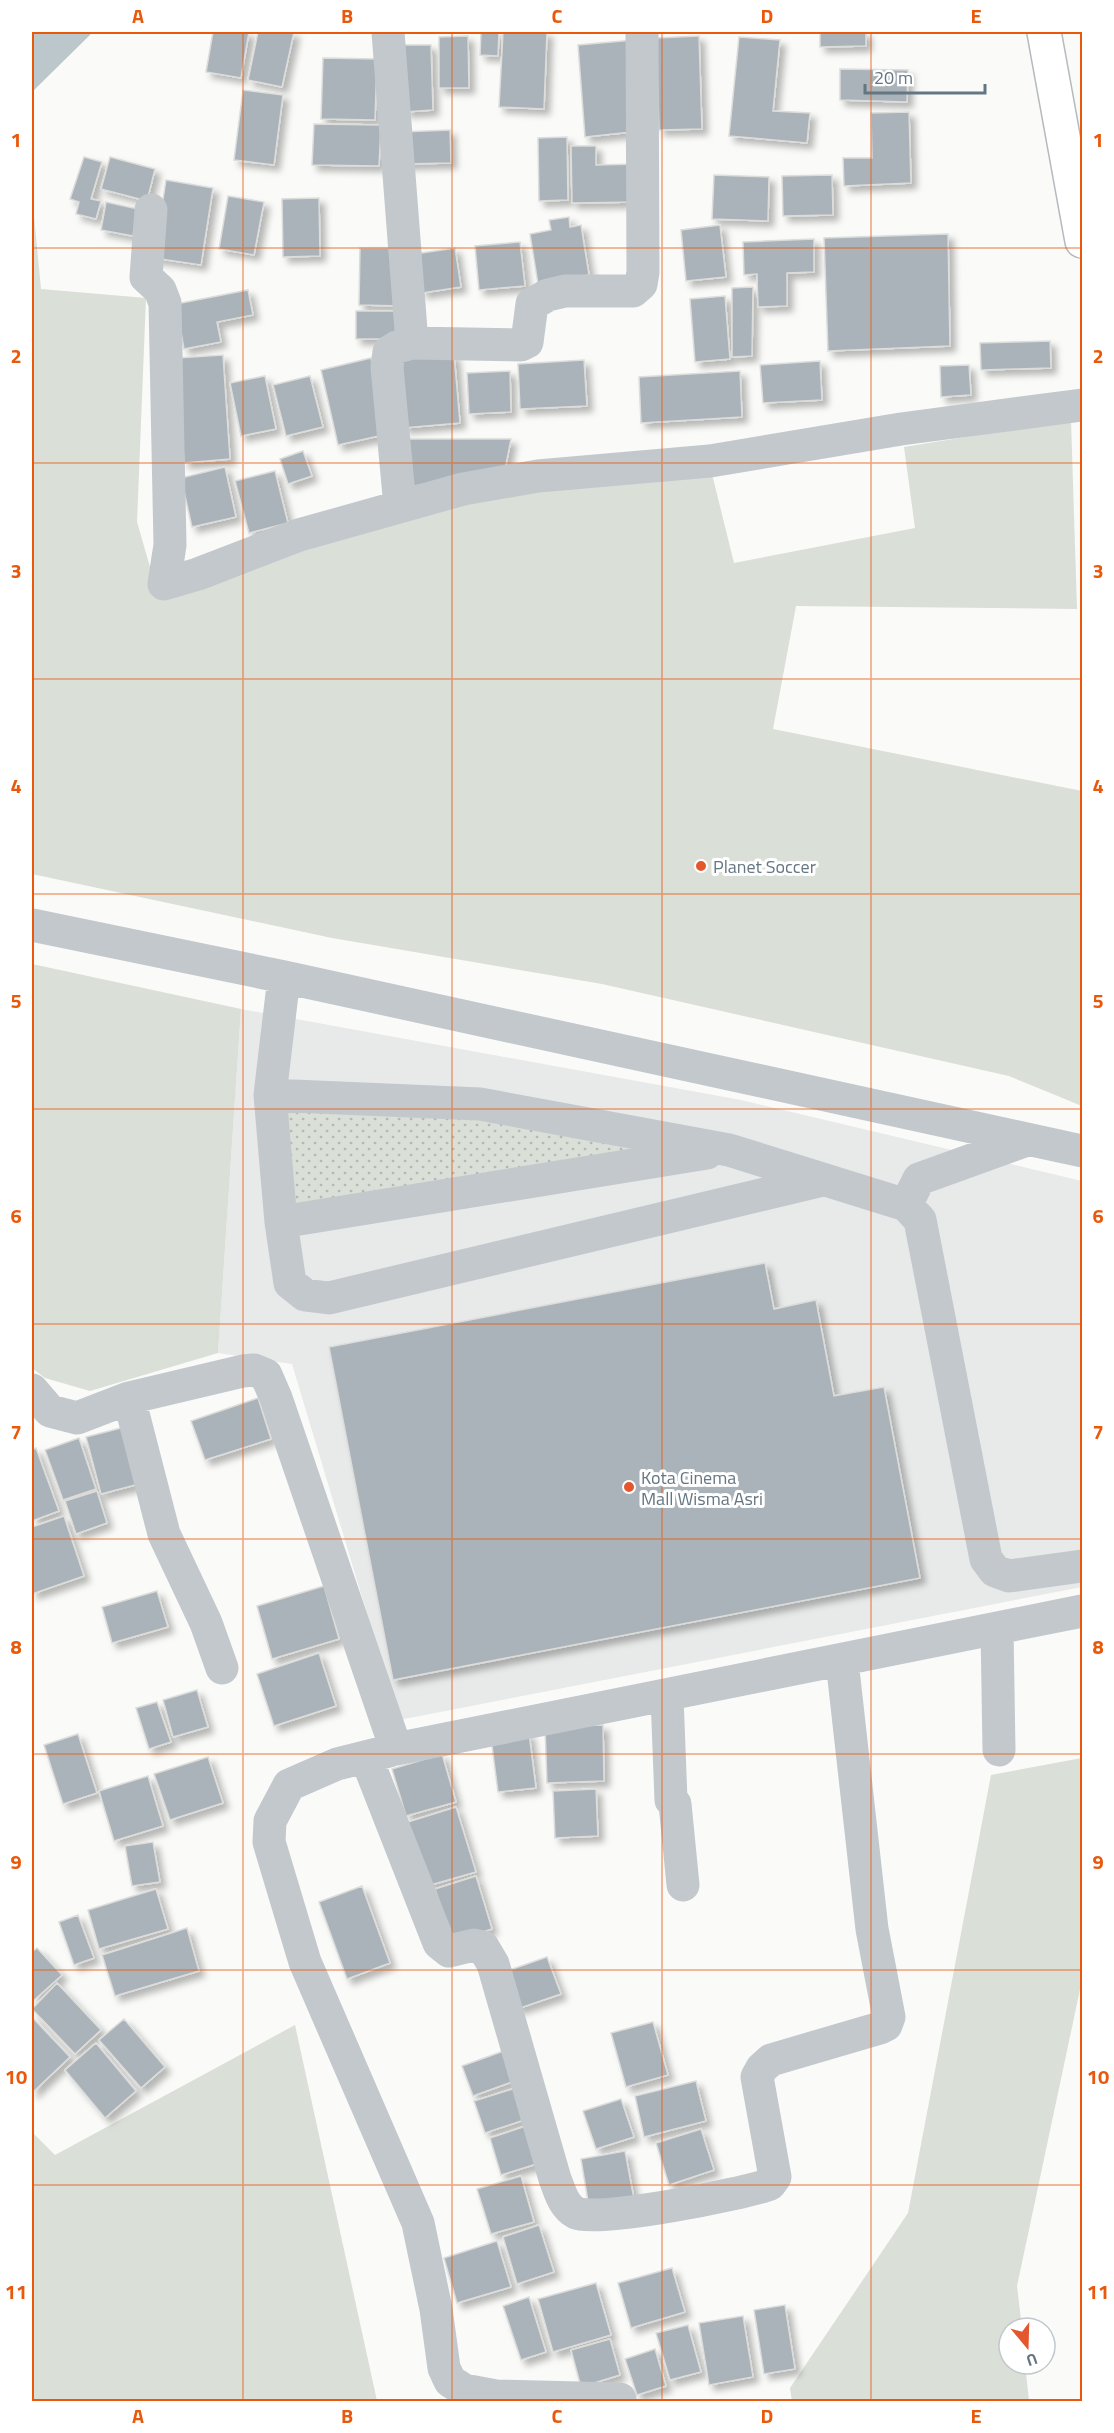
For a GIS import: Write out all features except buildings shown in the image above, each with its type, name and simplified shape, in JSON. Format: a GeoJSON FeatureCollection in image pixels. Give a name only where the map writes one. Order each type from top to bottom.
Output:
{"type":"FeatureCollection","features":[{"type":"Feature","properties":{"kind":"main road"},"geometry":{"type":"LineString","coordinates":[[1044,32],[1083,241]]}},
{"type":"Feature","properties":{"kind":"street"},"geometry":{"type":"LineString","coordinates":[[388,32],[412,344]]}},
{"type":"Feature","properties":{"kind":"street"},"geometry":{"type":"LineString","coordinates":[[400,506],[387,367],[389,352],[397,347],[412,344],[521,345],[527,342],[532,304],[548,295],[565,291],[633,291],[641,284],[643,272],[642,32]]}},
{"type":"Feature","properties":{"kind":"street"},"geometry":{"type":"LineString","coordinates":[[151,210],[146,277],[160,290],[165,303],[170,545],[164,584],[198,574],[300,535],[463,489],[538,476],[710,461],[901,429],[1083,405]]}},
{"type":"Feature","properties":{"kind":"street"},"geometry":{"type":"LineString","coordinates":[[32,925],[284,977],[1083,1151]]}},
{"type":"Feature","properties":{"kind":"street"},"geometry":{"type":"LineString","coordinates":[[284,977],[270,1095],[281,1222],[290,1283],[305,1295],[329,1298],[825,1179]]}},
{"type":"Feature","properties":{"kind":"street"},"geometry":{"type":"LineString","coordinates":[[270,1095],[480,1104],[729,1150],[906,1205],[920,1220],[986,1559],[995,1571],[1009,1576],[1083,1566]]}},
{"type":"Feature","properties":{"kind":"street"},"geometry":{"type":"LineString","coordinates":[[906,1205],[919,1179],[1027,1140]]}},
{"type":"Feature","properties":{"kind":"street"},"geometry":{"type":"LineString","coordinates":[[281,1222],[729,1150]]}},
{"type":"Feature","properties":{"kind":"street"},"geometry":{"type":"LineString","coordinates":[[32,1390],[50,1412],[77,1418],[129,1398],[243,1371],[254,1370],[266,1375],[276,1398],[439,1943],[449,1951],[474,1945],[483,1947],[492,1964],[555,2179],[567,2207],[578,2214],[597,2215],[668,2207],[770,2184],[775,2177],[757,2077],[762,2068],[771,2060],[886,2025],[889,2017],[872,1929],[842,1661]]}},
{"type":"Feature","properties":{"kind":"street"},"geometry":{"type":"LineString","coordinates":[[129,1398],[164,1534],[206,1623],[222,1668]]}},
{"type":"Feature","properties":{"kind":"street"},"geometry":{"type":"LineString","coordinates":[[620,2399],[496,2396],[464,2390],[450,2381],[444,2368],[436,2309],[418,2223],[305,1962],[269,1842],[270,1821],[289,1785],[337,1764],[381,1753],[1083,1611]]}},
{"type":"Feature","properties":{"kind":"street"},"geometry":{"type":"LineString","coordinates":[[997,1629],[999,1750]]}},
{"type":"Feature","properties":{"kind":"street"},"geometry":{"type":"LineString","coordinates":[[667,1696],[671,1800],[675,1804],[678,1823],[683,1885]]}},
{"type":"Feature","properties":{"kind":"shaded area"},"geometry":{"type":"Polygon","coordinates":[[[32,32],[93,32],[32,92],[32,32]]]}},
{"type":"Feature","properties":{"kind":"shaded area"},"geometry":{"type":"Polygon","coordinates":[[[32,195],[41,289],[146,298],[137,522],[157,591],[453,501],[711,470],[734,563],[915,528],[904,447],[1071,420],[1077,609],[796,606],[773,729],[1082,791],[1082,1106],[1009,1076],[602,984],[332,938],[32,874],[32,195]]]}},
{"type":"Feature","properties":{"kind":"shaded area"},"geometry":{"type":"Polygon","coordinates":[[[32,964],[241,1009],[218,1353],[90,1391],[45,1378],[32,1368],[32,964]]]}},
{"type":"Feature","properties":{"kind":"shaded area"},"geometry":{"type":"Polygon","coordinates":[[[241,1009],[741,1100],[1082,1181],[1082,1587],[399,1720],[292,1364],[218,1353],[241,1009]]]}},
{"type":"Feature","properties":{"kind":"shaded area"},"geometry":{"type":"Polygon","coordinates":[[[270,1095],[729,1150],[281,1222],[270,1095]]]}},
{"type":"Feature","properties":{"kind":"shaded area"},"geometry":{"type":"Polygon","coordinates":[[[1082,1758],[1082,1980],[1017,2286],[1021,2316],[997,2316],[997,2376],[1026,2376],[1029,2401],[792,2401],[790,2388],[908,2213],[991,1775],[1082,1758]]]}},
{"type":"Feature","properties":{"kind":"shaded area"},"geometry":{"type":"Polygon","coordinates":[[[295,2025],[377,2401],[32,2401],[32,2132],[55,2155],[295,2025]]]}},
{"type":"Feature","properties":{"kind":"place","name":"Planet Soccer"},"geometry":{"type":"Point","coordinates":[701,866]}},
{"type":"Feature","properties":{"kind":"place","name":"Kota Cinema Mall Wisma Asri"},"geometry":{"type":"Point","coordinates":[629,1487]}}]}
